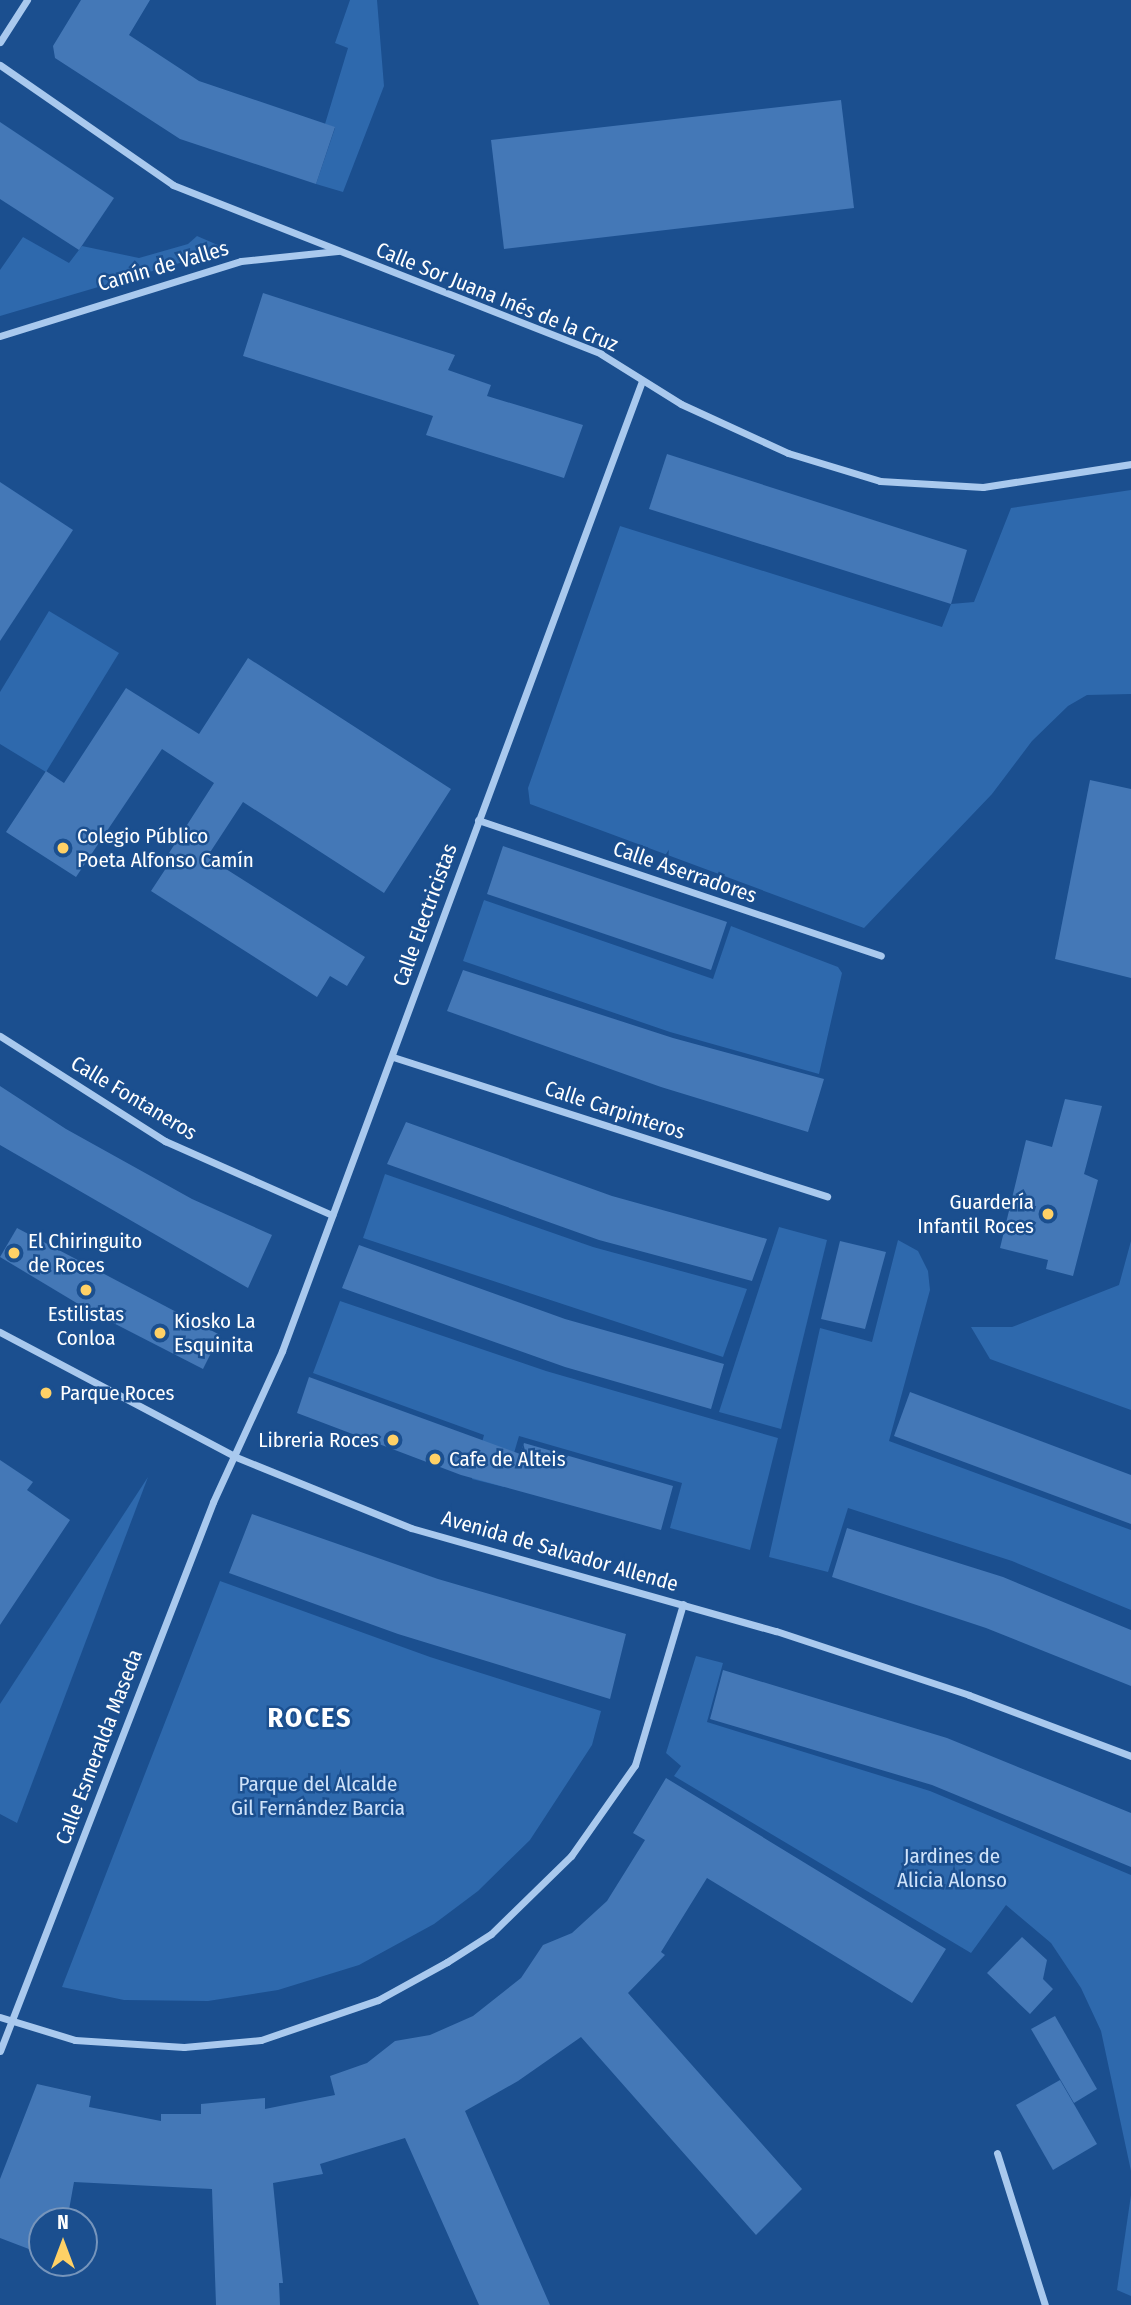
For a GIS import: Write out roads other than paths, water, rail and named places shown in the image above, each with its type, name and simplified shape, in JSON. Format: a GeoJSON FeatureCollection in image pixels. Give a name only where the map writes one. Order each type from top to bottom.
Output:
{"type":"FeatureCollection","features":[{"type":"Feature","properties":{"kind":"street"},"geometry":{"type":"LineString","coordinates":[[0,42],[27,0]]}},
{"type":"Feature","properties":{"kind":"street","name":"Calle Sor Juana Inés de la Cruz"},"geometry":{"type":"LineString","coordinates":[[0,65],[173,185],[601,354],[681,404],[789,453],[880,481],[983,487],[1131,464]]}},
{"type":"Feature","properties":{"kind":"street","name":"Camín de Valles"},"geometry":{"type":"LineString","coordinates":[[0,336],[242,261],[340,251]]}},
{"type":"Feature","properties":{"kind":"street","name":"Calle Electricistas"},"geometry":{"type":"LineString","coordinates":[[236,1457],[282,1351],[393,1057],[478,820],[642,381]]}},
{"type":"Feature","properties":{"kind":"street","name":"Calle Aserradores"},"geometry":{"type":"LineString","coordinates":[[478,820],[881,956]]}},
{"type":"Feature","properties":{"kind":"street","name":"Calle Fontaneros"},"geometry":{"type":"LineString","coordinates":[[0,1036],[165,1141],[332,1215]]}},
{"type":"Feature","properties":{"kind":"street","name":"Calle Carpinteros"},"geometry":{"type":"LineString","coordinates":[[393,1057],[827,1196]]}},
{"type":"Feature","properties":{"kind":"street","name":"Avenida de Salvador Allende"},"geometry":{"type":"LineString","coordinates":[[0,1332],[236,1457],[411,1528],[683,1604],[969,1695],[1131,1756]]}},
{"type":"Feature","properties":{"kind":"street","name":"Calle Esmeralda Maseda"},"geometry":{"type":"LineString","coordinates":[[0,2051],[214,1502],[236,1457]]}},
{"type":"Feature","properties":{"kind":"street"},"geometry":{"type":"LineString","coordinates":[[0,2017],[11,2023],[75,2040],[184,2048],[261,2040],[378,2000],[491,1934],[571,1856],[635,1765],[683,1604]]}},
{"type":"Feature","properties":{"kind":"street"},"geometry":{"type":"LineString","coordinates":[[997,2153],[1045,2305]]}},
{"type":"Feature","properties":{"kind":"place","name":"Colegio Público Poeta Alfonso Camín"},"geometry":{"type":"Point","coordinates":[63,848]}},
{"type":"Feature","properties":{"kind":"place","name":"Guardería Infantil Roces"},"geometry":{"type":"Point","coordinates":[1048,1214]}},
{"type":"Feature","properties":{"kind":"place","name":"El Chiringuito de Roces"},"geometry":{"type":"Point","coordinates":[14,1253]}},
{"type":"Feature","properties":{"kind":"place","name":"Estilistas Conloa"},"geometry":{"type":"Point","coordinates":[86,1290]}},
{"type":"Feature","properties":{"kind":"place","name":"Kiosko La Esquinita"},"geometry":{"type":"Point","coordinates":[160,1333]}},
{"type":"Feature","properties":{"kind":"place","name":"Parque Roces"},"geometry":{"type":"Point","coordinates":[46,1393]}},
{"type":"Feature","properties":{"kind":"place","name":"Libreria Roces"},"geometry":{"type":"Point","coordinates":[393,1440]}},
{"type":"Feature","properties":{"kind":"place","name":"Cafe de Alteis"},"geometry":{"type":"Point","coordinates":[435,1459]}},
{"type":"Feature","properties":{"kind":"district","name":"ROCES"},"geometry":{"type":"Point","coordinates":[310,1718]}},
{"type":"Feature","properties":{"kind":"park label","name":"Parque del Alcalde Gil Fernández Barcia"},"geometry":{"type":"Point","coordinates":[318,1796]}},
{"type":"Feature","properties":{"kind":"park label","name":"Jardines de Alicia Alonso"},"geometry":{"type":"Point","coordinates":[952,1868]}}]}
